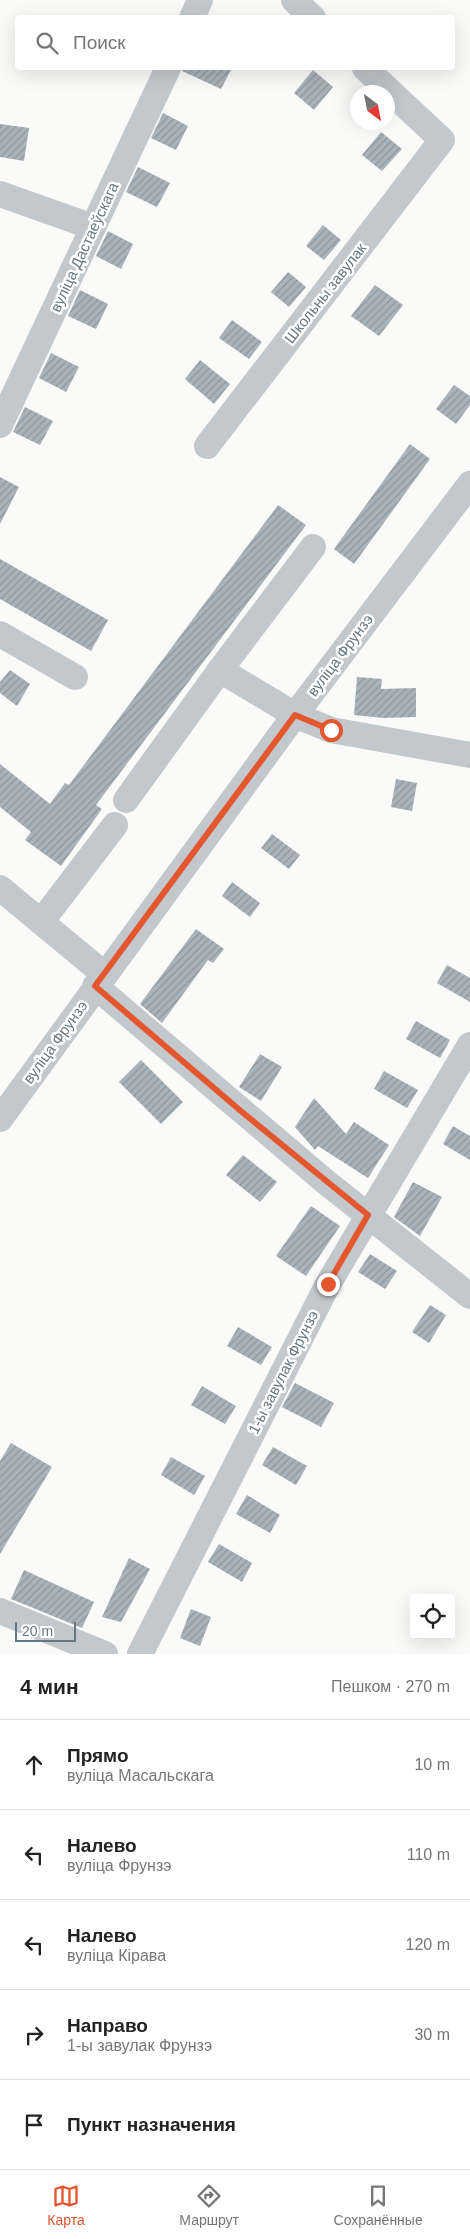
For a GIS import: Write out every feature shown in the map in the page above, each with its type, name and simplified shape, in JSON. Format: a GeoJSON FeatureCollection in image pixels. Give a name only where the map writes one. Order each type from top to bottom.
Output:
{"type":"FeatureCollection","features":[{"type":"Feature","properties":{"kind":"street"},"geometry":{"type":"LineString","coordinates":[[193,15],[200,0]]}},
{"type":"Feature","properties":{"kind":"street"},"geometry":{"type":"LineString","coordinates":[[294,0],[309,15]]}},
{"type":"Feature","properties":{"kind":"street","name":"вуліца Дастаеўскага"},"geometry":{"type":"LineString","coordinates":[[0,425],[167,70]]}},
{"type":"Feature","properties":{"kind":"street","name":"Школьны завулак"},"geometry":{"type":"LineString","coordinates":[[207,446],[442,140],[368,70]]}},
{"type":"Feature","properties":{"kind":"street"},"geometry":{"type":"LineString","coordinates":[[0,194],[93,227]]}},
{"type":"Feature","properties":{"kind":"street","name":"вуліца Фрунзэ"},"geometry":{"type":"LineString","coordinates":[[0,1119],[295,715],[470,484]]}},
{"type":"Feature","properties":{"kind":"street"},"geometry":{"type":"LineString","coordinates":[[126,800],[220,670],[313,547]]}},
{"type":"Feature","properties":{"kind":"street"},"geometry":{"type":"LineString","coordinates":[[0,634],[75,677]]}},
{"type":"Feature","properties":{"kind":"street"},"geometry":{"type":"LineString","coordinates":[[220,670],[295,715],[331,730],[470,755]]}},
{"type":"Feature","properties":{"kind":"street"},"geometry":{"type":"LineString","coordinates":[[41,922],[115,825]]}},
{"type":"Feature","properties":{"kind":"street"},"geometry":{"type":"LineString","coordinates":[[0,888],[41,922],[100,980],[249,1118],[470,1296]]}},
{"type":"Feature","properties":{"kind":"street","name":"1-ы завулак Фрунзэ"},"geometry":{"type":"LineString","coordinates":[[140,1654],[328,1284],[470,1045]]}},
{"type":"Feature","properties":{"kind":"street"},"geometry":{"type":"LineString","coordinates":[[0,1611],[105,1654]]}},
{"type":"Feature","properties":{"kind":"building"},"geometry":{"type":"Polygon","coordinates":[[[182,70],[231,70],[221,89],[182,70]]]}},
{"type":"Feature","properties":{"kind":"building"},"geometry":{"type":"Polygon","coordinates":[[[313,70],[333,87],[314,110],[294,93],[313,70]]]}},
{"type":"Feature","properties":{"kind":"building"},"geometry":{"type":"Polygon","coordinates":[[[163,113],[188,126],[176,150],[151,138],[163,113]]]}},
{"type":"Feature","properties":{"kind":"building"},"geometry":{"type":"Polygon","coordinates":[[[0,124],[29,128],[24,161],[0,157],[0,124]]]}},
{"type":"Feature","properties":{"kind":"building"},"geometry":{"type":"Polygon","coordinates":[[[381,132],[402,149],[382,171],[362,155],[381,132]]]}},
{"type":"Feature","properties":{"kind":"building"},"geometry":{"type":"Polygon","coordinates":[[[138,167],[170,183],[157,207],[126,192],[138,167]]]}},
{"type":"Feature","properties":{"kind":"building"},"geometry":{"type":"Polygon","coordinates":[[[323,225],[341,240],[324,260],[306,246],[323,225]]]}},
{"type":"Feature","properties":{"kind":"building"},"geometry":{"type":"Polygon","coordinates":[[[108,231],[133,244],[121,269],[96,256],[108,231]]]}},
{"type":"Feature","properties":{"kind":"building"},"geometry":{"type":"Polygon","coordinates":[[[288,272],[306,287],[289,307],[271,292],[288,272]]]}},
{"type":"Feature","properties":{"kind":"building"},"geometry":{"type":"Polygon","coordinates":[[[375,285],[403,305],[379,336],[351,316],[375,285]]]}},
{"type":"Feature","properties":{"kind":"building"},"geometry":{"type":"Polygon","coordinates":[[[80,290],[108,304],[96,329],[68,316],[80,290]]]}},
{"type":"Feature","properties":{"kind":"building"},"geometry":{"type":"Polygon","coordinates":[[[232,320],[262,342],[249,359],[219,338],[232,320]]]}},
{"type":"Feature","properties":{"kind":"building"},"geometry":{"type":"Polygon","coordinates":[[[51,353],[79,367],[66,392],[39,378],[51,353]]]}},
{"type":"Feature","properties":{"kind":"building"},"geometry":{"type":"Polygon","coordinates":[[[200,360],[230,384],[214,404],[185,379],[200,360]]]}},
{"type":"Feature","properties":{"kind":"building"},"geometry":{"type":"Polygon","coordinates":[[[454,385],[470,396],[470,405],[456,424],[436,409],[454,385]]]}},
{"type":"Feature","properties":{"kind":"building"},"geometry":{"type":"Polygon","coordinates":[[[25,407],[53,421],[40,445],[13,432],[25,407]]]}},
{"type":"Feature","properties":{"kind":"building"},"geometry":{"type":"Polygon","coordinates":[[[410,444],[430,459],[354,564],[334,549],[410,444]]]}},
{"type":"Feature","properties":{"kind":"building"},"geometry":{"type":"Polygon","coordinates":[[[0,477],[19,487],[0,524],[0,477]]]}},
{"type":"Feature","properties":{"kind":"building"},"geometry":{"type":"Polygon","coordinates":[[[278,505],[306,525],[96,805],[102,809],[61,866],[25,840],[31,832],[0,807],[0,764],[50,804],[65,783],[69,785],[278,505]]]}},
{"type":"Feature","properties":{"kind":"building"},"geometry":{"type":"Polygon","coordinates":[[[0,559],[108,620],[91,651],[0,599],[0,559]]]}},
{"type":"Feature","properties":{"kind":"building"},"geometry":{"type":"Polygon","coordinates":[[[10,670],[30,684],[17,706],[0,693],[0,682],[10,670]]]}},
{"type":"Feature","properties":{"kind":"building"},"geometry":{"type":"Polygon","coordinates":[[[357,677],[382,679],[381,689],[416,688],[416,717],[383,718],[354,715],[357,677]]]}},
{"type":"Feature","properties":{"kind":"building"},"geometry":{"type":"Polygon","coordinates":[[[396,779],[417,783],[412,811],[391,807],[396,779]]]}},
{"type":"Feature","properties":{"kind":"building"},"geometry":{"type":"Polygon","coordinates":[[[272,834],[300,855],[289,869],[261,848],[272,834]]]}},
{"type":"Feature","properties":{"kind":"building"},"geometry":{"type":"Polygon","coordinates":[[[232,882],[260,903],[250,917],[222,896],[232,882]]]}},
{"type":"Feature","properties":{"kind":"building"},"geometry":{"type":"Polygon","coordinates":[[[196,929],[224,949],[213,963],[208,960],[162,1023],[140,1004],[196,929]]]}},
{"type":"Feature","properties":{"kind":"building"},"geometry":{"type":"Polygon","coordinates":[[[447,965],[470,978],[470,1002],[437,983],[447,965]]]}},
{"type":"Feature","properties":{"kind":"building"},"geometry":{"type":"Polygon","coordinates":[[[416,1021],[450,1040],[440,1058],[406,1039],[416,1021]]]}},
{"type":"Feature","properties":{"kind":"building"},"geometry":{"type":"Polygon","coordinates":[[[260,1054],[282,1067],[261,1101],[239,1087],[260,1054]]]}},
{"type":"Feature","properties":{"kind":"building"},"geometry":{"type":"Polygon","coordinates":[[[141,1060],[183,1102],[161,1124],[119,1082],[141,1060]]]}},
{"type":"Feature","properties":{"kind":"building"},"geometry":{"type":"Polygon","coordinates":[[[384,1071],[418,1090],[407,1108],[374,1089],[384,1071]]]}},
{"type":"Feature","properties":{"kind":"building"},"geometry":{"type":"Polygon","coordinates":[[[314,1098],[346,1134],[354,1122],[389,1145],[368,1178],[318,1146],[315,1150],[295,1127],[314,1098]]]}},
{"type":"Feature","properties":{"kind":"building"},"geometry":{"type":"Polygon","coordinates":[[[453,1126],[470,1136],[470,1160],[443,1144],[453,1126]]]}},
{"type":"Feature","properties":{"kind":"building"},"geometry":{"type":"Polygon","coordinates":[[[243,1155],[277,1182],[260,1202],[226,1175],[243,1155]]]}},
{"type":"Feature","properties":{"kind":"building"},"geometry":{"type":"Polygon","coordinates":[[[413,1182],[442,1197],[420,1236],[394,1217],[413,1182]]]}},
{"type":"Feature","properties":{"kind":"building"},"geometry":{"type":"Polygon","coordinates":[[[311,1206],[340,1226],[306,1276],[276,1256],[311,1206]]]}},
{"type":"Feature","properties":{"kind":"building"},"geometry":{"type":"Polygon","coordinates":[[[370,1254],[397,1271],[385,1289],[358,1272],[370,1254]]]}},
{"type":"Feature","properties":{"kind":"building"},"geometry":{"type":"Polygon","coordinates":[[[430,1305],[446,1315],[429,1343],[412,1332],[430,1305]]]}},
{"type":"Feature","properties":{"kind":"building"},"geometry":{"type":"Polygon","coordinates":[[[238,1327],[272,1347],[261,1365],[227,1346],[238,1327]]]}},
{"type":"Feature","properties":{"kind":"building"},"geometry":{"type":"Polygon","coordinates":[[[295,1383],[334,1403],[321,1427],[282,1407],[295,1383]]]}},
{"type":"Feature","properties":{"kind":"building"},"geometry":{"type":"Polygon","coordinates":[[[202,1386],[236,1406],[225,1424],[191,1405],[202,1386]]]}},
{"type":"Feature","properties":{"kind":"building"},"geometry":{"type":"Polygon","coordinates":[[[11,1443],[52,1467],[0,1554],[0,1461],[11,1443]]]}},
{"type":"Feature","properties":{"kind":"building"},"geometry":{"type":"Polygon","coordinates":[[[273,1447],[307,1466],[296,1485],[262,1465],[273,1447]]]}},
{"type":"Feature","properties":{"kind":"building"},"geometry":{"type":"Polygon","coordinates":[[[171,1457],[205,1476],[194,1495],[161,1475],[171,1457]]]}},
{"type":"Feature","properties":{"kind":"building"},"geometry":{"type":"Polygon","coordinates":[[[247,1495],[280,1515],[270,1533],[236,1514],[247,1495]]]}},
{"type":"Feature","properties":{"kind":"building"},"geometry":{"type":"Polygon","coordinates":[[[219,1544],[252,1563],[242,1582],[208,1562],[219,1544]]]}},
{"type":"Feature","properties":{"kind":"building"},"geometry":{"type":"Polygon","coordinates":[[[129,1558],[150,1569],[121,1622],[102,1617],[129,1558]]]}},
{"type":"Feature","properties":{"kind":"building"},"geometry":{"type":"Polygon","coordinates":[[[24,1570],[94,1602],[82,1628],[11,1599],[24,1570]]]}},
{"type":"Feature","properties":{"kind":"building"},"geometry":{"type":"Polygon","coordinates":[[[191,1609],[211,1617],[200,1646],[180,1638],[191,1609]]]}},
{"type":"Feature","properties":{"kind":"route"},"geometry":{"type":"LineString","coordinates":[[328,1284],[368,1215],[242,1112],[95,986],[295,715],[331,730]]}}]}
